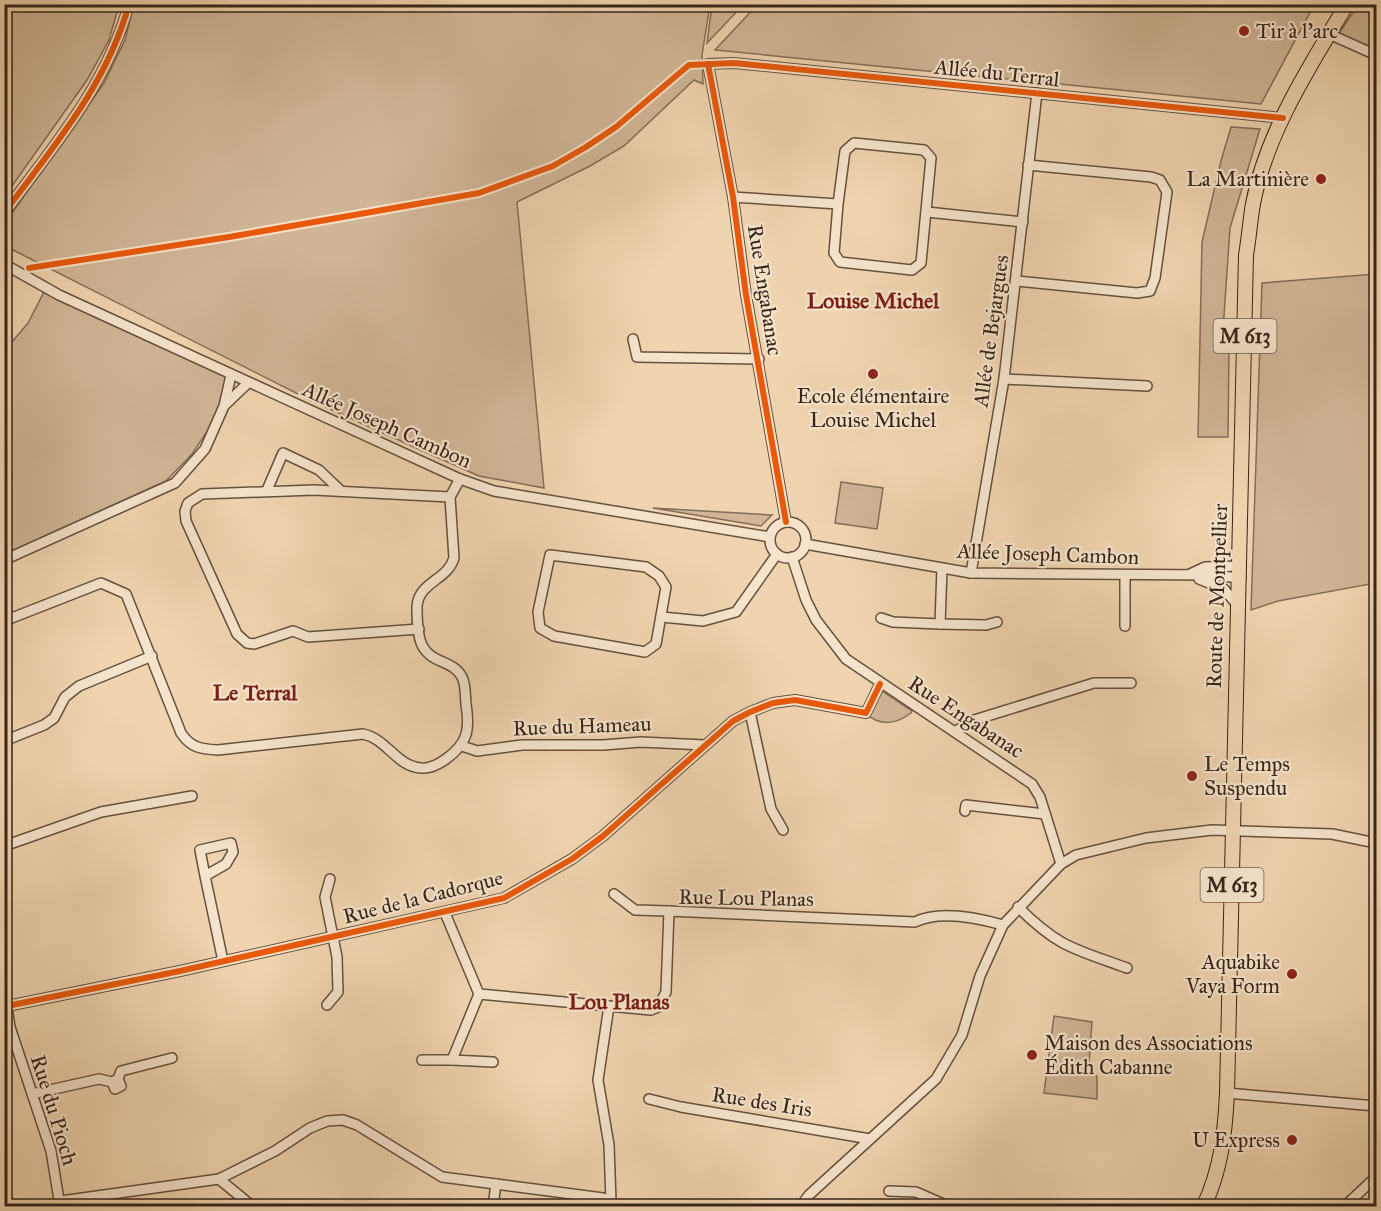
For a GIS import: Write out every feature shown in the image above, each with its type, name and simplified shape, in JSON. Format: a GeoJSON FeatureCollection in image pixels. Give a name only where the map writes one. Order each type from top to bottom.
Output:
{"type":"FeatureCollection","features":[{"type":"Feature","properties":{"kind":"main road","name":"Route de Montpellier"},"geometry":{"type":"LineString","coordinates":[[1204,1206],[1215,1182],[1223,1152],[1227,1093],[1232,831],[1241,572],[1246,255],[1253,203],[1283,118],[1347,4]]}},
{"type":"Feature","properties":{"kind":"street"},"geometry":{"type":"LineString","coordinates":[[4,213],[76,117],[98,81],[120,38],[129,4]]}},
{"type":"Feature","properties":{"kind":"street"},"geometry":{"type":"LineString","coordinates":[[1329,34],[1377,55]]}},
{"type":"Feature","properties":{"kind":"street","name":"Allée du Terral"},"geometry":{"type":"LineString","coordinates":[[708,64],[734,63],[1283,118]]}},
{"type":"Feature","properties":{"kind":"street","name":"Rue Engabanac"},"geometry":{"type":"LineString","coordinates":[[708,64],[733,197],[746,295],[786,522]]}},
{"type":"Feature","properties":{"kind":"street","name":"Allée de Bejargues"},"geometry":{"type":"LineString","coordinates":[[971,573],[1004,379],[1037,93]]}},
{"type":"Feature","properties":{"kind":"street"},"geometry":{"type":"LineString","coordinates":[[855,143],[924,150],[931,158],[921,263],[912,270],[840,262],[834,253],[838,204],[845,151],[855,143]]}},
{"type":"Feature","properties":{"kind":"street"},"geometry":{"type":"LineString","coordinates":[[1017,281],[1137,293],[1150,291],[1155,278],[1167,192],[1160,180],[1151,177],[1028,165]]}},
{"type":"Feature","properties":{"kind":"street"},"geometry":{"type":"LineString","coordinates":[[733,197],[838,204]]}},
{"type":"Feature","properties":{"kind":"street"},"geometry":{"type":"LineString","coordinates":[[927,212],[1023,222]]}},
{"type":"Feature","properties":{"kind":"street","name":"Allée Joseph Cambon"},"geometry":{"type":"LineString","coordinates":[[4,264],[59,296],[459,479],[494,491],[770,537]]}},
{"type":"Feature","properties":{"kind":"street"},"geometry":{"type":"LineString","coordinates":[[633,339],[637,357],[759,359]]}},
{"type":"Feature","properties":{"kind":"street"},"geometry":{"type":"LineString","coordinates":[[4,560],[175,483],[205,449],[225,405],[231,375]]}},
{"type":"Feature","properties":{"kind":"street"},"geometry":{"type":"LineString","coordinates":[[1004,379],[1147,386]]}},
{"type":"Feature","properties":{"kind":"street"},"geometry":{"type":"LineString","coordinates":[[225,405],[248,382]]}},
{"type":"Feature","properties":{"kind":"street"},"geometry":{"type":"LineString","coordinates":[[267,490],[283,453],[319,470],[341,491]]}},
{"type":"Feature","properties":{"kind":"street"},"geometry":{"type":"LineString","coordinates":[[4,621],[101,583],[126,594],[181,733],[189,744],[203,750],[218,750],[363,734],[375,737],[409,766],[424,769],[438,764],[462,746],[469,727],[464,680],[457,668],[431,656],[423,648],[417,605],[421,594],[434,580],[443,576],[452,567],[454,558],[450,497],[459,479]]}},
{"type":"Feature","properties":{"kind":"street"},"geometry":{"type":"LineString","coordinates":[[419,629],[308,637],[293,631],[248,644],[237,634],[186,521],[185,511],[188,503],[202,494],[267,490],[341,491],[450,497]]}},
{"type":"Feature","properties":{"kind":"street"},"geometry":{"type":"LineString","coordinates":[[786,522],[796,524],[803,530],[805,544],[800,552],[792,557],[777,554],[770,543],[770,537],[776,527],[786,522]]}},
{"type":"Feature","properties":{"kind":"street","name":"Allée Joseph Cambon"},"geometry":{"type":"LineString","coordinates":[[805,544],[971,573],[1185,576],[1241,572]]}},
{"type":"Feature","properties":{"kind":"street","name":"Allée Joseph Cambon"},"geometry":{"type":"LineString","coordinates":[[1185,576],[1226,561],[1241,549]]}},
{"type":"Feature","properties":{"kind":"street"},"geometry":{"type":"LineString","coordinates":[[662,617],[703,621],[736,612],[777,554]]}},
{"type":"Feature","properties":{"kind":"street"},"geometry":{"type":"LineString","coordinates":[[550,555],[646,567],[659,576],[666,587],[662,617],[656,644],[645,652],[554,636],[540,628],[538,612],[550,555]]}},
{"type":"Feature","properties":{"kind":"street","name":"Rue Engabanac"},"geometry":{"type":"LineString","coordinates":[[792,557],[806,600],[827,637],[846,659],[880,684],[1032,783],[1040,797],[1061,864]]}},
{"type":"Feature","properties":{"kind":"street","name":"Allée Joseph Cambon"},"geometry":{"type":"LineString","coordinates":[[1205,567],[1241,572]]}},
{"type":"Feature","properties":{"kind":"street"},"geometry":{"type":"LineString","coordinates":[[940,624],[942,568]]}},
{"type":"Feature","properties":{"kind":"street"},"geometry":{"type":"LineString","coordinates":[[1125,576],[1125,626]]}},
{"type":"Feature","properties":{"kind":"street","name":"Allée Joseph Cambon"},"geometry":{"type":"LineString","coordinates":[[1185,576],[1207,580],[1224,589],[1240,608]]}},
{"type":"Feature","properties":{"kind":"street"},"geometry":{"type":"LineString","coordinates":[[881,618],[893,622],[940,624],[986,625],[997,622]]}},
{"type":"Feature","properties":{"kind":"street"},"geometry":{"type":"LineString","coordinates":[[4,741],[44,725],[54,718],[65,697],[79,686],[152,656]]}},
{"type":"Feature","properties":{"kind":"street"},"geometry":{"type":"LineString","coordinates":[[955,732],[971,721],[1094,683],[1131,683]]}},
{"type":"Feature","properties":{"kind":"street","name":"Rue de la Cadorque"},"geometry":{"type":"LineString","coordinates":[[7,1006],[445,913],[504,898],[572,859],[603,836],[733,721],[773,703],[795,700],[867,713],[880,684]]}},
{"type":"Feature","properties":{"kind":"street"},"geometry":{"type":"LineString","coordinates":[[750,712],[771,809],[783,830]]}},
{"type":"Feature","properties":{"kind":"street","name":"Rue du Hameau"},"geometry":{"type":"LineString","coordinates":[[462,746],[477,751],[522,745],[603,745],[641,742],[705,745]]}},
{"type":"Feature","properties":{"kind":"street"},"geometry":{"type":"LineString","coordinates":[[4,846],[101,812],[192,796]]}},
{"type":"Feature","properties":{"kind":"street"},"geometry":{"type":"LineString","coordinates":[[966,811],[966,805],[1045,814]]}},
{"type":"Feature","properties":{"kind":"street"},"geometry":{"type":"LineString","coordinates":[[801,1206],[808,1195],[936,1079],[962,1035],[991,948],[1003,925],[1061,864],[1076,855],[1146,838],[1232,831],[1332,834],[1377,843]]}},
{"type":"Feature","properties":{"kind":"street"},"geometry":{"type":"LineString","coordinates":[[205,876],[223,961]]}},
{"type":"Feature","properties":{"kind":"street"},"geometry":{"type":"LineString","coordinates":[[327,1005],[338,992],[334,936],[325,897],[330,879]]}},
{"type":"Feature","properties":{"kind":"street"},"geometry":{"type":"LineString","coordinates":[[614,894],[635,910],[669,911]]}},
{"type":"Feature","properties":{"kind":"street"},"geometry":{"type":"LineString","coordinates":[[1018,907],[1043,932],[1061,945],[1127,968]]}},
{"type":"Feature","properties":{"kind":"street","name":"Rue Lou Planas"},"geometry":{"type":"LineString","coordinates":[[479,994],[651,1010],[658,1007],[663,1000],[669,911],[915,922],[926,916],[982,919],[1003,925]]}},
{"type":"Feature","properties":{"kind":"street"},"geometry":{"type":"LineString","coordinates":[[445,913],[479,994],[452,1060]]}},
{"type":"Feature","properties":{"kind":"street","name":"Rue du Pioch"},"geometry":{"type":"LineString","coordinates":[[4,988],[9,1027],[51,1151],[60,1204]]}},
{"type":"Feature","properties":{"kind":"street"},"geometry":{"type":"LineString","coordinates":[[609,1006],[598,1080],[609,1145],[614,1204]]}},
{"type":"Feature","properties":{"kind":"street"},"geometry":{"type":"LineString","coordinates":[[32,1094],[99,1079],[115,1081],[121,1071],[172,1058]]}},
{"type":"Feature","properties":{"kind":"street"},"geometry":{"type":"LineString","coordinates":[[422,1060],[494,1062]]}},
{"type":"Feature","properties":{"kind":"street"},"geometry":{"type":"LineString","coordinates":[[1227,1093],[1377,1106]]}},
{"type":"Feature","properties":{"kind":"street","name":"Rue des Iris"},"geometry":{"type":"LineString","coordinates":[[649,1099],[681,1107],[870,1138]]}},
{"type":"Feature","properties":{"kind":"street"},"geometry":{"type":"LineString","coordinates":[[60,1204],[219,1179],[275,1150],[310,1128],[327,1121],[343,1120],[357,1125],[436,1174],[603,1198],[614,1204]]}},
{"type":"Feature","properties":{"kind":"street"},"geometry":{"type":"LineString","coordinates":[[1346,1206],[1377,1177]]}},
{"type":"Feature","properties":{"kind":"street"},"geometry":{"type":"LineString","coordinates":[[219,1179],[252,1206]]}},
{"type":"Feature","properties":{"kind":"street"},"geometry":{"type":"LineString","coordinates":[[493,1206],[496,1184]]}},
{"type":"Feature","properties":{"kind":"street"},"geometry":{"type":"LineString","coordinates":[[889,1191],[916,1192],[948,1206]]}},
{"type":"Feature","properties":{"kind":"shaded area"},"geometry":{"type":"Polygon","coordinates":[[[5,4],[119,5],[109,40],[87,80],[5,196],[5,4]]]}},
{"type":"Feature","properties":{"kind":"shaded area"},"geometry":{"type":"Polygon","coordinates":[[[134,4],[710,5],[702,55],[703,84],[694,80],[624,146],[590,166],[517,202],[544,488],[479,476],[414,447],[304,397],[5,246],[5,223],[104,83],[125,40],[134,4]]]}},
{"type":"Feature","properties":{"kind":"shaded area"},"geometry":{"type":"Polygon","coordinates":[[[758,4],[1314,5],[1261,104],[715,50],[758,4]]]}},
{"type":"Feature","properties":{"kind":"shaded area"},"geometry":{"type":"Polygon","coordinates":[[[712,5],[743,5],[707,43],[712,5]]]}},
{"type":"Feature","properties":{"kind":"shaded area"},"geometry":{"type":"Polygon","coordinates":[[[1358,5],[1376,5],[1376,51],[1338,35],[1358,5]]]}},
{"type":"Feature","properties":{"kind":"shaded area"},"geometry":{"type":"Polygon","coordinates":[[[1231,127],[1260,129],[1230,228],[1222,345],[1229,345],[1228,437],[1198,437],[1202,242],[1231,127]]]}},
{"type":"Feature","properties":{"kind":"shaded area"},"geometry":{"type":"Polygon","coordinates":[[[1376,274],[1376,583],[1278,601],[1251,610],[1262,283],[1376,274]]]}},
{"type":"Feature","properties":{"kind":"shaded area"},"geometry":{"type":"Polygon","coordinates":[[[46,288],[228,374],[224,394],[210,427],[192,454],[166,481],[5,554],[5,350],[28,323],[46,288]]]}},
{"type":"Feature","properties":{"kind":"shaded area"},"geometry":{"type":"Polygon","coordinates":[[[841,482],[883,488],[877,529],[835,523],[841,482]]]}},
{"type":"Feature","properties":{"kind":"shaded area"},"geometry":{"type":"Polygon","coordinates":[[[653,508],[772,515],[761,526],[653,508]]]}},
{"type":"Feature","properties":{"kind":"shaded area"},"geometry":{"type":"Polygon","coordinates":[[[879,689],[912,711],[911,713],[894,722],[882,722],[871,717],[866,713],[879,689]]]}},
{"type":"Feature","properties":{"kind":"shaded area"},"geometry":{"type":"Polygon","coordinates":[[[1054,1016],[1092,1022],[1089,1064],[1097,1077],[1097,1099],[1044,1093],[1054,1016]]]}},
{"type":"Feature","properties":{"kind":"cycle path"},"geometry":{"type":"LineString","coordinates":[[4,213],[77,114],[93,88],[107,62],[129,4]]}},
{"type":"Feature","properties":{"kind":"cycle path"},"geometry":{"type":"LineString","coordinates":[[29,268],[229,237],[479,193],[553,166],[586,147],[616,127],[689,65],[734,63],[1283,118]]}},
{"type":"Feature","properties":{"kind":"cycle path"},"geometry":{"type":"LineString","coordinates":[[708,64],[733,197],[746,295],[786,522]]}},
{"type":"Feature","properties":{"kind":"cycle path"},"geometry":{"type":"LineString","coordinates":[[7,1006],[180,971],[504,898],[572,859],[603,836],[733,721],[773,703],[795,700],[866,713],[880,684]]}},
{"type":"Feature","properties":{"kind":"place","name":"Tir à l'arc"},"geometry":{"type":"Point","coordinates":[1244,31]}},
{"type":"Feature","properties":{"kind":"place","name":"La Martinière"},"geometry":{"type":"Point","coordinates":[1321,179]}},
{"type":"Feature","properties":{"kind":"place","name":"Ecole élémentaire Louise Michel"},"geometry":{"type":"Point","coordinates":[873,374]}},
{"type":"Feature","properties":{"kind":"place","name":"Le Temps Suspendu"},"geometry":{"type":"Point","coordinates":[1192,776]}},
{"type":"Feature","properties":{"kind":"place","name":"Aquabike Vaya Form"},"geometry":{"type":"Point","coordinates":[1292,974]}},
{"type":"Feature","properties":{"kind":"place","name":"Maison des Associations Édith Cabanne"},"geometry":{"type":"Point","coordinates":[1032,1055]}},
{"type":"Feature","properties":{"kind":"place","name":"U Express"},"geometry":{"type":"Point","coordinates":[1292,1140]}},
{"type":"Feature","properties":{"kind":"district","name":"Louise Michel"},"geometry":{"type":"Point","coordinates":[873,300]}},
{"type":"Feature","properties":{"kind":"district","name":"Le Terral"},"geometry":{"type":"Point","coordinates":[255,692]}},
{"type":"Feature","properties":{"kind":"district","name":"Lou Planas"},"geometry":{"type":"Point","coordinates":[619,1001]}}]}
